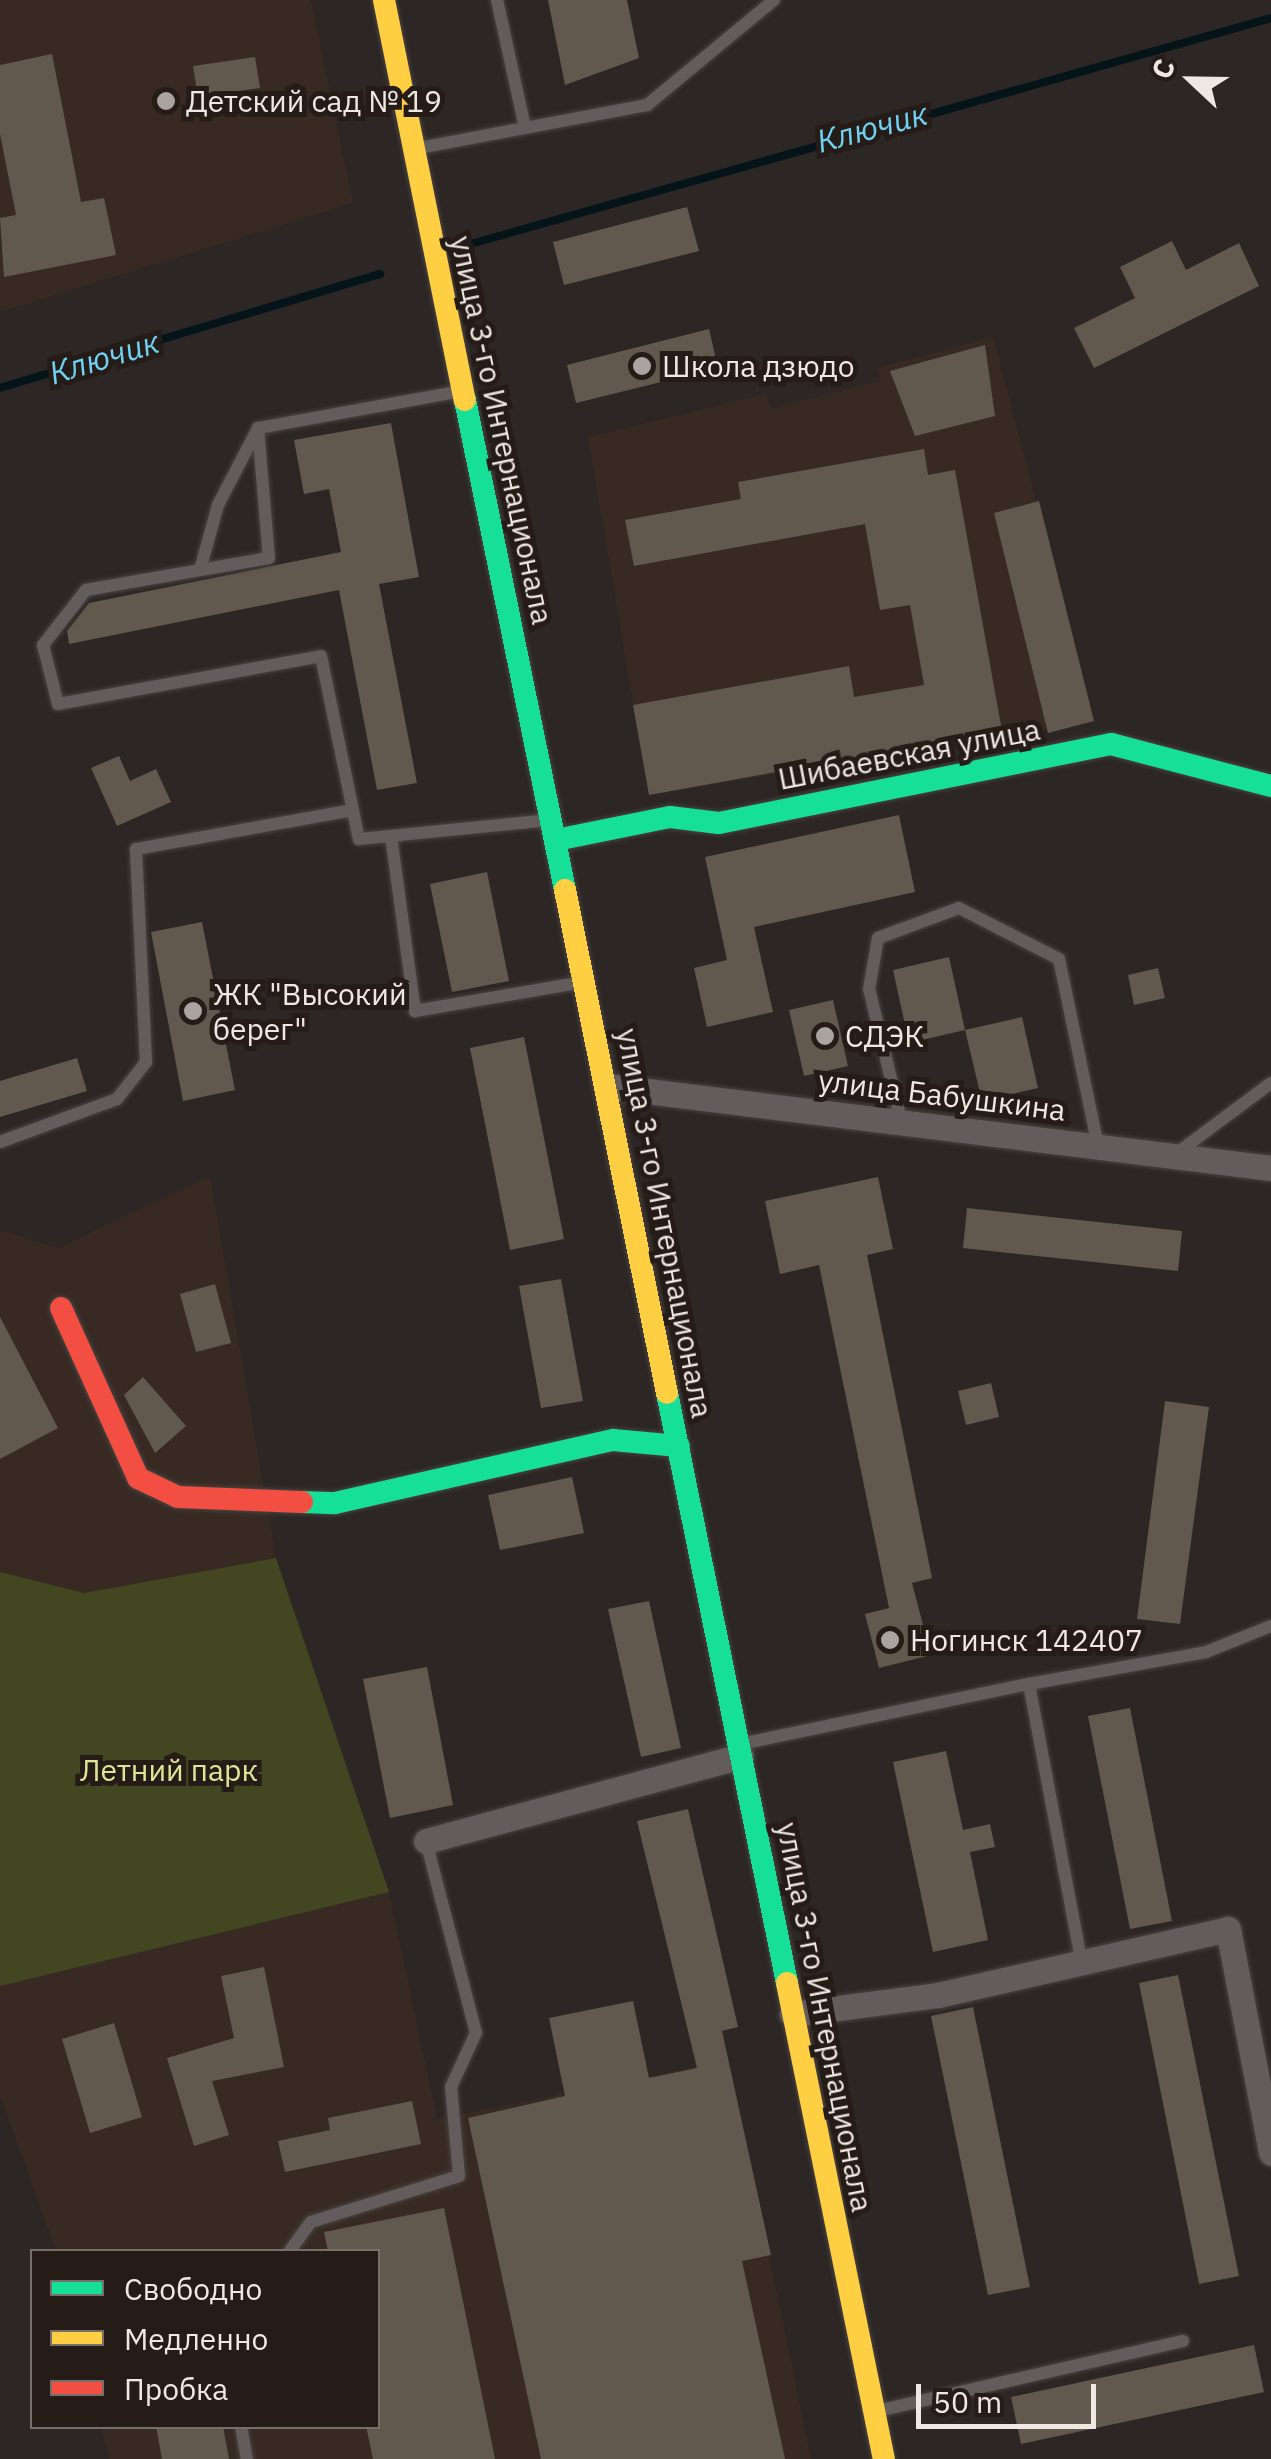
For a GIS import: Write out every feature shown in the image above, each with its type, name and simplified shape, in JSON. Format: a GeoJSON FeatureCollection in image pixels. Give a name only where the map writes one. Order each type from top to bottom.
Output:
{"type":"FeatureCollection","features":[{"type":"Feature","properties":{"kind":"main road","name":"улица 3-го Интернационала"},"geometry":{"type":"LineString","coordinates":[[384,0],[884,2459]]}},
{"type":"Feature","properties":{"kind":"main road","name":"Шибаевская улица"},"geometry":{"type":"LineString","coordinates":[[554,830],[670,817],[719,823],[1111,744],[1271,786]]}},
{"type":"Feature","properties":{"kind":"main road"},"geometry":{"type":"LineString","coordinates":[[61,1308],[138,1478],[178,1497],[335,1504],[613,1440],[679,1446]]}},
{"type":"Feature","properties":{"kind":"street","name":"улица Бабушкина"},"geometry":{"type":"LineString","coordinates":[[606,1086],[1271,1168]]}},
{"type":"Feature","properties":{"kind":"street"},"geometry":{"type":"LineString","coordinates":[[426,1841],[740,1750]]}},
{"type":"Feature","properties":{"kind":"street"},"geometry":{"type":"LineString","coordinates":[[792,2014],[938,1994],[1082,1958],[1228,1929],[1271,2153]]}},
{"type":"Feature","properties":{"kind":"lane"},"geometry":{"type":"LineString","coordinates":[[497,0],[524,127]]}},
{"type":"Feature","properties":{"kind":"lane"},"geometry":{"type":"LineString","coordinates":[[414,149],[646,105],[774,0]]}},
{"type":"Feature","properties":{"kind":"lane"},"geometry":{"type":"LineString","coordinates":[[258,428],[463,391]]}},
{"type":"Feature","properties":{"kind":"lane"},"geometry":{"type":"LineString","coordinates":[[200,570],[218,505],[258,428]]}},
{"type":"Feature","properties":{"kind":"lane"},"geometry":{"type":"LineString","coordinates":[[258,428],[269,558],[86,590],[43,644],[58,704],[321,656],[359,839],[554,830]]}},
{"type":"Feature","properties":{"kind":"lane"},"geometry":{"type":"LineString","coordinates":[[0,1142],[117,1099],[146,1062],[136,849],[353,810]]}},
{"type":"Feature","properties":{"kind":"lane"},"geometry":{"type":"LineString","coordinates":[[391,836],[415,1010],[585,981]]}},
{"type":"Feature","properties":{"kind":"lane"},"geometry":{"type":"LineString","coordinates":[[902,1124],[869,990],[878,938],[958,908],[1060,959],[1098,1146]]}},
{"type":"Feature","properties":{"kind":"lane"},"geometry":{"type":"LineString","coordinates":[[1173,1156],[1271,1083]]}},
{"type":"Feature","properties":{"kind":"lane"},"geometry":{"type":"LineString","coordinates":[[740,1750],[1028,1684],[1206,1652],[1271,1626]]}},
{"type":"Feature","properties":{"kind":"lane"},"geometry":{"type":"LineString","coordinates":[[1028,1684],[1082,1958]]}},
{"type":"Feature","properties":{"kind":"lane"},"geometry":{"type":"LineString","coordinates":[[291,2249],[311,2222],[459,2176],[450,2086],[476,2033],[426,1841]]}},
{"type":"Feature","properties":{"kind":"lane"},"geometry":{"type":"LineString","coordinates":[[874,2412],[1183,2341]]}},
{"type":"Feature","properties":{"kind":"lane"},"geometry":{"type":"LineString","coordinates":[[241,2429],[247,2459]]}},
{"type":"Feature","properties":{"kind":"shaded area","name":"Детский сад № 19"},"geometry":{"type":"Polygon","coordinates":[[[0,0],[311,0],[353,203],[0,312],[0,0]]]}},
{"type":"Feature","properties":{"kind":"shaded area"},"geometry":{"type":"Polygon","coordinates":[[[993,337],[1094,721],[649,795],[588,437],[767,394],[771,409],[882,381],[877,368],[993,337]]]}},
{"type":"Feature","properties":{"kind":"shaded area"},"geometry":{"type":"Polygon","coordinates":[[[210,1176],[276,1558],[84,1593],[0,1572],[0,1230],[58,1248],[210,1176]]]}},
{"type":"Feature","properties":{"kind":"shaded area"},"geometry":{"type":"Polygon","coordinates":[[[389,1892],[437,2119],[729,2060],[811,2459],[109,2459],[102,2429],[380,2429],[380,2249],[55,2249],[0,2095],[0,1986],[389,1892]]]}},
{"type":"Feature","properties":{"kind":"green space","name":"Летний парк"},"geometry":{"type":"Polygon","coordinates":[[[276,1558],[389,1892],[0,1986],[0,1572],[84,1593],[276,1558]]]}},
{"type":"Feature","properties":{"kind":"building"},"geometry":{"type":"Polygon","coordinates":[[[548,0],[627,0],[639,58],[565,85],[548,0]]]}},
{"type":"Feature","properties":{"kind":"building"},"geometry":{"type":"Polygon","coordinates":[[[52,54],[81,202],[104,198],[116,255],[4,277],[0,218],[16,215],[0,134],[0,65],[52,54]]]}},
{"type":"Feature","properties":{"kind":"building"},"geometry":{"type":"Polygon","coordinates":[[[255,57],[260,88],[198,97],[193,66],[255,57]]]}},
{"type":"Feature","properties":{"kind":"building"},"geometry":{"type":"Polygon","coordinates":[[[687,207],[699,251],[564,285],[553,242],[687,207]]]}},
{"type":"Feature","properties":{"kind":"building"},"geometry":{"type":"Polygon","coordinates":[[[1172,241],[1186,270],[1239,243],[1259,286],[1094,368],[1074,328],[1135,298],[1120,267],[1172,241]]]}},
{"type":"Feature","properties":{"kind":"building","name":"Школа дзюдо"},"geometry":{"type":"Polygon","coordinates":[[[709,329],[718,368],[576,403],[567,365],[709,329]]]}},
{"type":"Feature","properties":{"kind":"building"},"geometry":{"type":"Polygon","coordinates":[[[985,345],[995,416],[915,436],[890,371],[985,345]]]}},
{"type":"Feature","properties":{"kind":"building"},"geometry":{"type":"Polygon","coordinates":[[[391,423],[419,577],[379,584],[417,783],[377,790],[339,590],[69,644],[67,631],[89,603],[341,552],[329,489],[304,494],[294,440],[391,423]]]}},
{"type":"Feature","properties":{"kind":"building"},"geometry":{"type":"Polygon","coordinates":[[[924,449],[928,475],[955,470],[1002,731],[649,795],[633,705],[849,666],[854,697],[924,685],[910,605],[880,610],[865,524],[634,566],[625,520],[741,499],[738,482],[924,449]]]}},
{"type":"Feature","properties":{"kind":"building"},"geometry":{"type":"Polygon","coordinates":[[[1039,501],[1094,721],[1048,733],[994,513],[1039,501]]]}},
{"type":"Feature","properties":{"kind":"building"},"geometry":{"type":"Polygon","coordinates":[[[119,756],[130,781],[156,769],[171,802],[117,826],[91,768],[119,756]]]}},
{"type":"Feature","properties":{"kind":"building"},"geometry":{"type":"Polygon","coordinates":[[[899,815],[915,892],[754,927],[773,1012],[707,1027],[694,968],[727,960],[705,857],[899,815]]]}},
{"type":"Feature","properties":{"kind":"building"},"geometry":{"type":"Polygon","coordinates":[[[487,872],[509,981],[452,992],[430,884],[487,872]]]}},
{"type":"Feature","properties":{"kind":"building","name":"ЖК \"Высокий берег\""},"geometry":{"type":"Polygon","coordinates":[[[202,922],[235,1090],[183,1101],[151,932],[202,922]]]}},
{"type":"Feature","properties":{"kind":"building"},"geometry":{"type":"Polygon","coordinates":[[[949,957],[965,1030],[909,1043],[893,970],[949,957]]]}},
{"type":"Feature","properties":{"kind":"building"},"geometry":{"type":"Polygon","coordinates":[[[1158,968],[1165,998],[1134,1005],[1128,975],[1158,968]]]}},
{"type":"Feature","properties":{"kind":"building"},"geometry":{"type":"Polygon","coordinates":[[[833,1000],[848,1066],[804,1076],[789,1010],[833,1000]]]}},
{"type":"Feature","properties":{"kind":"building"},"geometry":{"type":"Polygon","coordinates":[[[1022,1017],[1038,1088],[982,1101],[965,1030],[1022,1017]]]}},
{"type":"Feature","properties":{"kind":"building"},"geometry":{"type":"Polygon","coordinates":[[[524,1037],[564,1239],[510,1250],[470,1048],[524,1037]]]}},
{"type":"Feature","properties":{"kind":"building"},"geometry":{"type":"Polygon","coordinates":[[[77,1058],[87,1091],[0,1117],[0,1081],[77,1058]]]}},
{"type":"Feature","properties":{"kind":"building"},"geometry":{"type":"Polygon","coordinates":[[[878,1177],[893,1249],[867,1255],[932,1578],[912,1583],[931,1655],[879,1668],[865,1614],[889,1608],[819,1265],[780,1274],[765,1201],[878,1177]]]}},
{"type":"Feature","properties":{"kind":"building"},"geometry":{"type":"Polygon","coordinates":[[[967,1208],[1182,1231],[1178,1271],[963,1248],[967,1208]]]}},
{"type":"Feature","properties":{"kind":"building"},"geometry":{"type":"Polygon","coordinates":[[[561,1279],[583,1401],[541,1408],[519,1286],[561,1279]]]}},
{"type":"Feature","properties":{"kind":"building"},"geometry":{"type":"Polygon","coordinates":[[[215,1284],[231,1343],[196,1352],[180,1294],[215,1284]]]}},
{"type":"Feature","properties":{"kind":"building"},"geometry":{"type":"Polygon","coordinates":[[[0,1317],[58,1428],[0,1459],[0,1317]]]}},
{"type":"Feature","properties":{"kind":"building"},"geometry":{"type":"Polygon","coordinates":[[[143,1377],[186,1426],[155,1453],[124,1395],[143,1377]]]}},
{"type":"Feature","properties":{"kind":"building"},"geometry":{"type":"Polygon","coordinates":[[[991,1383],[999,1417],[966,1425],[958,1391],[991,1383]]]}},
{"type":"Feature","properties":{"kind":"building"},"geometry":{"type":"Polygon","coordinates":[[[1165,1401],[1209,1407],[1180,1624],[1137,1619],[1165,1401]]]}},
{"type":"Feature","properties":{"kind":"building"},"geometry":{"type":"Polygon","coordinates":[[[572,1477],[584,1533],[500,1550],[488,1495],[572,1477]]]}},
{"type":"Feature","properties":{"kind":"building"},"geometry":{"type":"Polygon","coordinates":[[[649,1601],[681,1748],[641,1757],[608,1609],[649,1601]]]}},
{"type":"Feature","properties":{"kind":"building"},"geometry":{"type":"Polygon","coordinates":[[[427,1667],[453,1805],[390,1818],[363,1679],[427,1667]]]}},
{"type":"Feature","properties":{"kind":"building"},"geometry":{"type":"Polygon","coordinates":[[[1130,1708],[1172,1921],[1130,1929],[1088,1716],[1130,1708]]]}},
{"type":"Feature","properties":{"kind":"building"},"geometry":{"type":"Polygon","coordinates":[[[946,1751],[963,1830],[990,1824],[995,1847],[970,1852],[988,1940],[933,1952],[893,1762],[946,1751]]]}},
{"type":"Feature","properties":{"kind":"building"},"geometry":{"type":"Polygon","coordinates":[[[688,1809],[738,2027],[722,2031],[771,2255],[742,2261],[785,2459],[541,2459],[468,2118],[565,2096],[549,2018],[633,2001],[649,2078],[697,2068],[637,1821],[688,1809]]]}},
{"type":"Feature","properties":{"kind":"building"},"geometry":{"type":"Polygon","coordinates":[[[264,1967],[284,2067],[212,2081],[229,2135],[194,2146],[167,2058],[234,2038],[221,1976],[264,1967]]]}},
{"type":"Feature","properties":{"kind":"building"},"geometry":{"type":"Polygon","coordinates":[[[1178,1975],[1239,2276],[1199,2284],[1139,1983],[1178,1975]]]}},
{"type":"Feature","properties":{"kind":"building"},"geometry":{"type":"Polygon","coordinates":[[[973,2007],[1030,2287],[988,2295],[931,2016],[973,2007]]]}},
{"type":"Feature","properties":{"kind":"building"},"geometry":{"type":"Polygon","coordinates":[[[114,2023],[142,2117],[90,2133],[62,2039],[114,2023]]]}},
{"type":"Feature","properties":{"kind":"building"},"geometry":{"type":"Polygon","coordinates":[[[412,2101],[421,2144],[285,2172],[278,2141],[330,2130],[328,2118],[412,2101]]]}},
{"type":"Feature","properties":{"kind":"building"},"geometry":{"type":"Polygon","coordinates":[[[444,2208],[495,2459],[373,2459],[367,2429],[380,2429],[380,2249],[327,2249],[324,2232],[444,2208]]]}},
{"type":"Feature","properties":{"kind":"building"},"geometry":{"type":"Polygon","coordinates":[[[1254,2345],[1264,2392],[1021,2444],[1011,2397],[1254,2345]]]}},
{"type":"Feature","properties":{"kind":"building"},"geometry":{"type":"Polygon","coordinates":[[[157,2429],[224,2429],[229,2459],[162,2459],[157,2429]]]}},
{"type":"Feature","properties":{"kind":"waterway","name":"Ключик"},"geometry":{"type":"LineString","coordinates":[[474,243],[1271,18]]}},
{"type":"Feature","properties":{"kind":"waterway","name":"Ключик"},"geometry":{"type":"LineString","coordinates":[[0,388],[380,274]]}},
{"type":"Feature","properties":{"kind":"traffic: fast"},"geometry":{"type":"LineString","coordinates":[[465,400],[565,890]]}},
{"type":"Feature","properties":{"kind":"traffic: fast"},"geometry":{"type":"LineString","coordinates":[[556,840],[670,817],[719,823],[1111,744],[1271,786]]}},
{"type":"Feature","properties":{"kind":"traffic: fast"},"geometry":{"type":"LineString","coordinates":[[667,1393],[787,1983]]}},
{"type":"Feature","properties":{"kind":"traffic: fast"},"geometry":{"type":"LineString","coordinates":[[302,1502],[335,1503],[613,1440],[679,1446]]}},
{"type":"Feature","properties":{"kind":"traffic: slow"},"geometry":{"type":"LineString","coordinates":[[384,0],[465,400]]}},
{"type":"Feature","properties":{"kind":"traffic: slow"},"geometry":{"type":"LineString","coordinates":[[565,890],[667,1393]]}},
{"type":"Feature","properties":{"kind":"traffic: slow"},"geometry":{"type":"LineString","coordinates":[[787,1983],[884,2459]]}},
{"type":"Feature","properties":{"kind":"traffic: jam"},"geometry":{"type":"LineString","coordinates":[[61,1308],[138,1478],[178,1497],[302,1502]]}},
{"type":"Feature","properties":{"kind":"place","name":"Детский сад № 19"},"geometry":{"type":"Point","coordinates":[166,101]}},
{"type":"Feature","properties":{"kind":"place","name":"Школа дзюдо"},"geometry":{"type":"Point","coordinates":[642,366]}},
{"type":"Feature","properties":{"kind":"place","name":"ЖК \"Высокий берег\""},"geometry":{"type":"Point","coordinates":[193,1011]}},
{"type":"Feature","properties":{"kind":"place","name":"СДЭК"},"geometry":{"type":"Point","coordinates":[825,1036]}},
{"type":"Feature","properties":{"kind":"place","name":"Ногинск 142407"},"geometry":{"type":"Point","coordinates":[890,1640]}}]}
